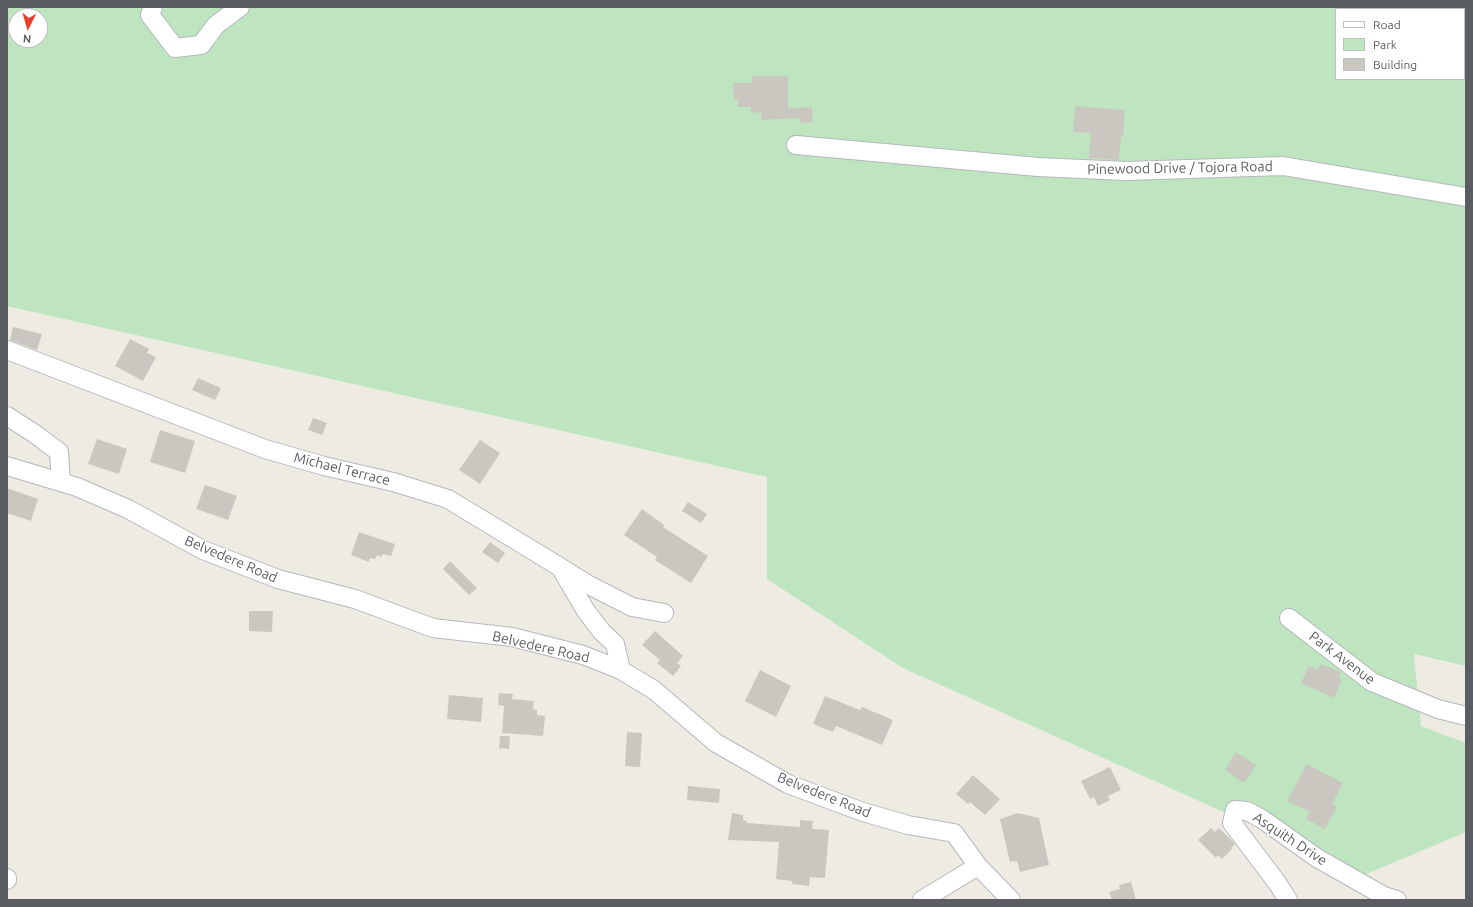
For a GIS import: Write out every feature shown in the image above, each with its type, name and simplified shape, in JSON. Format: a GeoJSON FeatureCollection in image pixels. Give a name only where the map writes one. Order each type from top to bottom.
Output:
{"type":"FeatureCollection","features":[{"type":"Feature","properties":{"kind":"street"},"geometry":{"type":"LineString","coordinates":[[154,7],[150,15],[175,48],[201,45],[216,25],[240,7]]}},
{"type":"Feature","properties":{"kind":"street","name":"Pinewood Drive / Tojora Road"},"geometry":{"type":"LineString","coordinates":[[796,145],[1038,167],[1119,171],[1283,166],[1466,197]]}},
{"type":"Feature","properties":{"kind":"street","name":"Michael Terrace"},"geometry":{"type":"LineString","coordinates":[[7,350],[265,449],[324,466],[394,482],[448,499],[587,584],[632,607],[664,613]]}},
{"type":"Feature","properties":{"kind":"street"},"geometry":{"type":"LineString","coordinates":[[7,416],[59,452],[62,482]]}},
{"type":"Feature","properties":{"kind":"street","name":"Belvedere Road"},"geometry":{"type":"LineString","coordinates":[[7,466],[77,487],[128,509],[203,550],[278,579],[355,599],[433,628],[512,637],[583,655],[621,670],[654,690],[716,743],[788,784],[863,812],[908,825],[954,834],[978,866]]}},
{"type":"Feature","properties":{"kind":"street"},"geometry":{"type":"LineString","coordinates":[[555,564],[566,576],[586,611],[602,632],[615,644],[621,670]]}},
{"type":"Feature","properties":{"kind":"street","name":"Park Avenue"},"geometry":{"type":"LineString","coordinates":[[1289,618],[1372,682],[1438,709],[1466,716]]}},
{"type":"Feature","properties":{"kind":"street","name":"Asquith Drive"},"geometry":{"type":"LineString","coordinates":[[1288,900],[1278,884],[1232,823],[1234,810],[1247,812],[1262,819],[1323,861],[1384,896],[1397,900]]}},
{"type":"Feature","properties":{"kind":"street"},"geometry":{"type":"LineString","coordinates":[[922,900],[978,866],[1011,900]]}},
{"type":"Feature","properties":{"kind":"green space"},"geometry":{"type":"Polygon","coordinates":[[[7,7],[1466,7],[1466,666],[1414,654],[1421,726],[1466,743],[1466,832],[1364,875],[903,668],[767,579],[767,477],[7,306],[7,7]]]}},
{"type":"Feature","properties":{"kind":"building"},"geometry":{"type":"Polygon","coordinates":[[[752,76],[788,76],[788,108],[812,107],[813,122],[800,123],[800,118],[761,120],[761,112],[751,113],[751,107],[738,107],[738,99],[734,99],[733,83],[752,83],[752,76]]]}},
{"type":"Feature","properties":{"kind":"building"},"geometry":{"type":"Polygon","coordinates":[[[1075,106],[1125,110],[1119,160],[1089,158],[1091,133],[1073,132],[1075,106]]]}},
{"type":"Feature","properties":{"kind":"building"},"geometry":{"type":"Polygon","coordinates":[[[13,327],[42,334],[37,350],[10,340],[13,327]]]}},
{"type":"Feature","properties":{"kind":"building"},"geometry":{"type":"Polygon","coordinates":[[[130,339],[149,349],[147,353],[156,357],[143,381],[115,366],[130,339]]]}},
{"type":"Feature","properties":{"kind":"building"},"geometry":{"type":"Polygon","coordinates":[[[198,378],[221,388],[215,400],[192,390],[198,378]]]}},
{"type":"Feature","properties":{"kind":"building"},"geometry":{"type":"Polygon","coordinates":[[[313,418],[327,423],[322,435],[308,430],[313,418]]]}},
{"type":"Feature","properties":{"kind":"building"},"geometry":{"type":"Polygon","coordinates":[[[160,430],[195,441],[185,473],[150,462],[160,430]]]}},
{"type":"Feature","properties":{"kind":"building"},"geometry":{"type":"Polygon","coordinates":[[[97,439],[127,449],[119,474],[88,464],[97,439]]]}},
{"type":"Feature","properties":{"kind":"building"},"geometry":{"type":"Polygon","coordinates":[[[480,440],[500,453],[480,484],[459,470],[480,440]]]}},
{"type":"Feature","properties":{"kind":"building"},"geometry":{"type":"Polygon","coordinates":[[[205,485],[237,496],[228,520],[196,509],[205,485]]]}},
{"type":"Feature","properties":{"kind":"building"},"geometry":{"type":"Polygon","coordinates":[[[7,488],[38,499],[31,521],[7,513],[7,488]]]}},
{"type":"Feature","properties":{"kind":"building"},"geometry":{"type":"Polygon","coordinates":[[[688,502],[707,514],[701,523],[682,511],[688,502]]]}},
{"type":"Feature","properties":{"kind":"building"},"geometry":{"type":"Polygon","coordinates":[[[642,509],[664,525],[663,527],[708,556],[691,583],[655,560],[657,557],[624,535],[642,509]]]}},
{"type":"Feature","properties":{"kind":"building"},"geometry":{"type":"Polygon","coordinates":[[[359,532],[395,544],[391,556],[383,554],[381,557],[377,555],[375,559],[370,558],[369,562],[351,555],[359,532]]]}},
{"type":"Feature","properties":{"kind":"building"},"geometry":{"type":"Polygon","coordinates":[[[490,542],[505,553],[498,563],[482,552],[490,542]]]}},
{"type":"Feature","properties":{"kind":"building"},"geometry":{"type":"Polygon","coordinates":[[[450,561],[477,588],[469,595],[443,569],[450,561]]]}},
{"type":"Feature","properties":{"kind":"building"},"geometry":{"type":"Polygon","coordinates":[[[249,611],[273,611],[272,632],[249,631],[249,611]]]}},
{"type":"Feature","properties":{"kind":"building"},"geometry":{"type":"Polygon","coordinates":[[[655,631],[683,656],[677,663],[681,666],[673,676],[657,663],[660,660],[642,645],[655,631]]]}},
{"type":"Feature","properties":{"kind":"building"},"geometry":{"type":"Polygon","coordinates":[[[1321,664],[1341,672],[1339,678],[1342,680],[1334,698],[1301,683],[1309,666],[1318,670],[1321,664]]]}},
{"type":"Feature","properties":{"kind":"building"},"geometry":{"type":"Polygon","coordinates":[[[760,670],[791,686],[776,717],[745,701],[760,670]]]}},
{"type":"Feature","properties":{"kind":"building"},"geometry":{"type":"Polygon","coordinates":[[[499,693],[513,694],[512,699],[534,701],[533,709],[537,710],[537,715],[545,716],[543,736],[502,733],[504,706],[498,705],[499,693]]]}},
{"type":"Feature","properties":{"kind":"building"},"geometry":{"type":"Polygon","coordinates":[[[449,695],[483,698],[481,722],[447,719],[449,695]]]}},
{"type":"Feature","properties":{"kind":"building"},"geometry":{"type":"Polygon","coordinates":[[[825,696],[860,710],[862,707],[893,720],[882,745],[836,726],[833,732],[813,724],[825,696]]]}},
{"type":"Feature","properties":{"kind":"building"},"geometry":{"type":"Polygon","coordinates":[[[627,732],[642,733],[640,767],[625,766],[627,732]]]}},
{"type":"Feature","properties":{"kind":"building"},"geometry":{"type":"Polygon","coordinates":[[[500,736],[510,736],[509,749],[499,748],[500,736]]]}},
{"type":"Feature","properties":{"kind":"building"},"geometry":{"type":"Polygon","coordinates":[[[1236,752],[1256,765],[1244,783],[1225,770],[1236,752]]]}},
{"type":"Feature","properties":{"kind":"building"},"geometry":{"type":"Polygon","coordinates":[[[1307,764],[1343,783],[1332,804],[1337,807],[1325,829],[1306,819],[1310,812],[1287,801],[1307,764]]]}},
{"type":"Feature","properties":{"kind":"building"},"geometry":{"type":"Polygon","coordinates":[[[1110,767],[1121,790],[1108,796],[1110,800],[1098,806],[1094,797],[1090,799],[1081,781],[1110,767]]]}},
{"type":"Feature","properties":{"kind":"building"},"geometry":{"type":"Polygon","coordinates":[[[973,775],[1000,799],[985,815],[970,802],[968,804],[956,794],[973,775]]]}},
{"type":"Feature","properties":{"kind":"building"},"geometry":{"type":"Polygon","coordinates":[[[688,786],[720,789],[719,803],[687,800],[688,786]]]}},
{"type":"Feature","properties":{"kind":"building"},"geometry":{"type":"Polygon","coordinates":[[[732,813],[743,815],[743,820],[747,821],[747,823],[800,827],[800,820],[813,821],[812,829],[829,830],[825,878],[810,877],[809,886],[792,884],[792,881],[776,879],[779,842],[728,840],[732,813]]]}},
{"type":"Feature","properties":{"kind":"building"},"geometry":{"type":"Polygon","coordinates":[[[1018,813],[1039,818],[1049,865],[1020,872],[1017,861],[1010,862],[1000,819],[1018,813]]]}},
{"type":"Feature","properties":{"kind":"building"},"geometry":{"type":"Polygon","coordinates":[[[1211,828],[1215,832],[1219,828],[1235,844],[1222,859],[1218,855],[1216,858],[1198,840],[1211,828]]]}},
{"type":"Feature","properties":{"kind":"building"},"geometry":{"type":"Polygon","coordinates":[[[1131,882],[1136,900],[1112,900],[1109,892],[1120,889],[1119,885],[1131,882]]]}}]}
